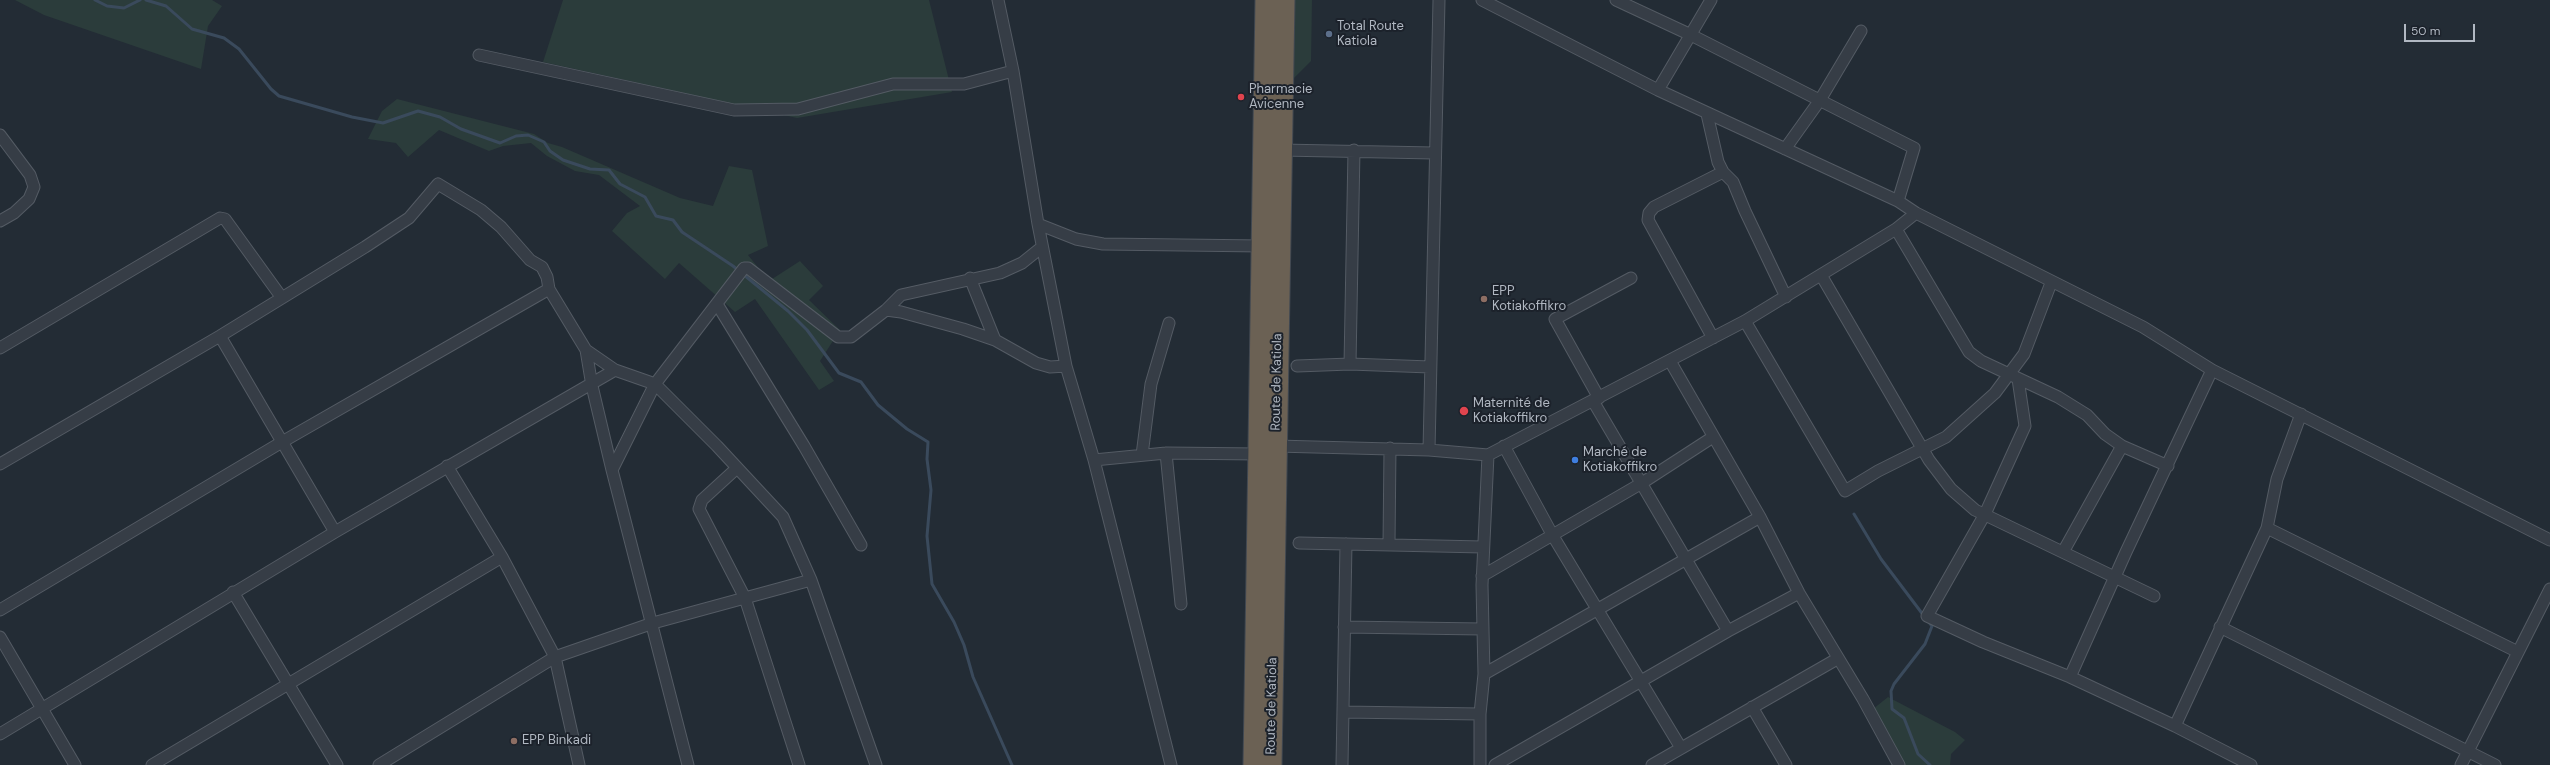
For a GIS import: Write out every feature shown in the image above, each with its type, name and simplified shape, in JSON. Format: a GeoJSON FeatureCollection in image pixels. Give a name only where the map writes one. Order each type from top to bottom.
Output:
{"type":"FeatureCollection","features":[{"type":"Feature","properties":{"kind":"highway","name":"Route de Katiola"},"geometry":{"type":"LineString","coordinates":[[1266,0],[1262,246],[1268,450],[1271,765]]}},
{"type":"Feature","properties":{"kind":"highway","name":"Route de Katiola"},"geometry":{"type":"LineString","coordinates":[[1254,765],[1281,150],[1284,0]]}},
{"type":"Feature","properties":{"kind":"street"},"geometry":{"type":"LineString","coordinates":[[998,0],[1013,71],[1042,247],[1066,366],[1094,460],[1171,765]]}},
{"type":"Feature","properties":{"kind":"street"},"geometry":{"type":"LineString","coordinates":[[1429,450],[1434,153],[1439,0]]}},
{"type":"Feature","properties":{"kind":"street"},"geometry":{"type":"LineString","coordinates":[[1482,0],[1707,114],[1898,201],[1916,213],[2051,283],[2143,327],[2212,370],[2550,540]]}},
{"type":"Feature","properties":{"kind":"street"},"geometry":{"type":"LineString","coordinates":[[1616,0],[1691,35],[1914,148],[1898,201]]}},
{"type":"Feature","properties":{"kind":"street"},"geometry":{"type":"LineString","coordinates":[[1658,90],[1711,0]]}},
{"type":"Feature","properties":{"kind":"street"},"geometry":{"type":"LineString","coordinates":[[1785,149],[1820,100],[1861,31]]}},
{"type":"Feature","properties":{"kind":"street"},"geometry":{"type":"LineString","coordinates":[[479,55],[734,110],[798,109],[893,84],[964,84],[1013,71]]}},
{"type":"Feature","properties":{"kind":"street"},"geometry":{"type":"LineString","coordinates":[[1707,114],[1715,154],[1723,172],[1733,182],[1744,211],[1786,297]]}},
{"type":"Feature","properties":{"kind":"street"},"geometry":{"type":"LineString","coordinates":[[0,135],[30,175],[34,187],[29,200],[14,213],[0,221]]}},
{"type":"Feature","properties":{"kind":"street"},"geometry":{"type":"LineString","coordinates":[[1281,150],[1354,150],[1434,153]]}},
{"type":"Feature","properties":{"kind":"street"},"geometry":{"type":"LineString","coordinates":[[1350,364],[1354,150]]}},
{"type":"Feature","properties":{"kind":"street"},"geometry":{"type":"LineString","coordinates":[[1713,338],[1648,220],[1649,213],[1654,207],[1723,172]]}},
{"type":"Feature","properties":{"kind":"street"},"geometry":{"type":"LineString","coordinates":[[0,464],[220,336],[409,218],[438,184],[481,210],[501,227],[530,260],[542,267],[547,277],[549,289],[586,350],[592,386],[612,470],[653,623],[688,765]]}},
{"type":"Feature","properties":{"kind":"street"},"geometry":{"type":"LineString","coordinates":[[1094,460],[1166,453],[1390,448],[1488,454],[1596,400],[1744,321],[1786,297],[1896,228],[1916,213]]}},
{"type":"Feature","properties":{"kind":"street"},"geometry":{"type":"LineString","coordinates":[[0,348],[220,218],[225,219],[282,298]]}},
{"type":"Feature","properties":{"kind":"street"},"geometry":{"type":"LineString","coordinates":[[1038,224],[1076,239],[1103,244],[1262,246]]}},
{"type":"Feature","properties":{"kind":"street"},"geometry":{"type":"LineString","coordinates":[[1896,228],[1969,352],[2013,377],[2058,397],[2087,415],[2105,434],[2122,446],[2168,466]]}},
{"type":"Feature","properties":{"kind":"street"},"geometry":{"type":"LineString","coordinates":[[612,470],[655,384],[742,269],[748,268],[838,337],[851,337],[886,310],[901,295],[970,278],[1000,273],[1022,263],[1042,247]]}},
{"type":"Feature","properties":{"kind":"street"},"geometry":{"type":"LineString","coordinates":[[1821,275],[1923,450],[1951,489],[1967,504],[1985,514],[2154,596]]}},
{"type":"Feature","properties":{"kind":"street"},"geometry":{"type":"LineString","coordinates":[[970,278],[995,340]]}},
{"type":"Feature","properties":{"kind":"street"},"geometry":{"type":"LineString","coordinates":[[1631,278],[1555,320],[1596,400],[1642,483],[1685,560],[1728,631]]}},
{"type":"Feature","properties":{"kind":"street"},"geometry":{"type":"LineString","coordinates":[[1744,321],[1845,491],[1878,471],[1923,450],[1946,437],[2013,377],[2024,354],[2051,283]]}},
{"type":"Feature","properties":{"kind":"street"},"geometry":{"type":"LineString","coordinates":[[0,610],[282,442],[549,289]]}},
{"type":"Feature","properties":{"kind":"street"},"geometry":{"type":"LineString","coordinates":[[717,304],[804,446],[861,545]]}},
{"type":"Feature","properties":{"kind":"street"},"geometry":{"type":"LineString","coordinates":[[886,310],[922,317],[995,340],[1036,363],[1050,367],[1066,366]]}},
{"type":"Feature","properties":{"kind":"street"},"geometry":{"type":"LineString","coordinates":[[1142,455],[1151,384],[1169,323]]}},
{"type":"Feature","properties":{"kind":"street"},"geometry":{"type":"LineString","coordinates":[[220,336],[335,532]]}},
{"type":"Feature","properties":{"kind":"street"},"geometry":{"type":"LineString","coordinates":[[586,350],[615,370],[655,384],[783,517],[811,580],[876,765]]}},
{"type":"Feature","properties":{"kind":"street"},"geometry":{"type":"LineString","coordinates":[[1670,361],[1760,517],[1799,593],[1837,659],[1863,699],[1899,765]]}},
{"type":"Feature","properties":{"kind":"street"},"geometry":{"type":"LineString","coordinates":[[1298,366],[1350,364],[1430,367]]}},
{"type":"Feature","properties":{"kind":"street"},"geometry":{"type":"LineString","coordinates":[[0,734],[233,592],[447,466],[592,386],[615,370]]}},
{"type":"Feature","properties":{"kind":"street"},"geometry":{"type":"LineString","coordinates":[[2070,677],[2212,370]]}},
{"type":"Feature","properties":{"kind":"street"},"geometry":{"type":"LineString","coordinates":[[2013,377],[2025,426],[1985,514],[1927,616],[1983,642],[2070,677],[2176,726],[2247,764]]}},
{"type":"Feature","properties":{"kind":"street"},"geometry":{"type":"LineString","coordinates":[[2176,726],[2267,528],[2276,479],[2300,414]]}},
{"type":"Feature","properties":{"kind":"street"},"geometry":{"type":"LineString","coordinates":[[1482,576],[1642,483],[1713,437]]}},
{"type":"Feature","properties":{"kind":"street"},"geometry":{"type":"LineString","coordinates":[[1504,446],[1553,536],[1598,608],[1681,748]]}},
{"type":"Feature","properties":{"kind":"street"},"geometry":{"type":"LineString","coordinates":[[2063,552],[2122,446]]}},
{"type":"Feature","properties":{"kind":"street"},"geometry":{"type":"LineString","coordinates":[[1389,544],[1390,448]]}},
{"type":"Feature","properties":{"kind":"street"},"geometry":{"type":"LineString","coordinates":[[1166,453],[1181,604]]}},
{"type":"Feature","properties":{"kind":"street"},"geometry":{"type":"LineString","coordinates":[[1480,765],[1480,714],[1484,674],[1482,576],[1488,454]]}},
{"type":"Feature","properties":{"kind":"street"},"geometry":{"type":"LineString","coordinates":[[447,466],[502,557],[555,657],[579,765]]}},
{"type":"Feature","properties":{"kind":"street"},"geometry":{"type":"LineString","coordinates":[[737,468],[702,500],[699,509],[745,598],[799,765]]}},
{"type":"Feature","properties":{"kind":"street"},"geometry":{"type":"LineString","coordinates":[[1484,674],[1760,517]]}},
{"type":"Feature","properties":{"kind":"street"},"geometry":{"type":"LineString","coordinates":[[2267,528],[2518,652]]}},
{"type":"Feature","properties":{"kind":"street"},"geometry":{"type":"LineString","coordinates":[[1299,543],[1483,547]]}},
{"type":"Feature","properties":{"kind":"street"},"geometry":{"type":"LineString","coordinates":[[1342,765],[1346,544]]}},
{"type":"Feature","properties":{"kind":"street"},"geometry":{"type":"LineString","coordinates":[[152,765],[502,557]]}},
{"type":"Feature","properties":{"kind":"street"},"geometry":{"type":"LineString","coordinates":[[379,765],[555,657],[653,623],[811,580]]}},
{"type":"Feature","properties":{"kind":"street"},"geometry":{"type":"LineString","coordinates":[[2461,765],[2550,589]]}},
{"type":"Feature","properties":{"kind":"street"},"geometry":{"type":"LineString","coordinates":[[233,592],[337,765]]}},
{"type":"Feature","properties":{"kind":"street"},"geometry":{"type":"LineString","coordinates":[[1495,765],[1641,680],[1799,593]]}},
{"type":"Feature","properties":{"kind":"street"},"geometry":{"type":"LineString","coordinates":[[1344,627],[1482,629]]}},
{"type":"Feature","properties":{"kind":"street"},"geometry":{"type":"LineString","coordinates":[[2220,628],[2495,765]]}},
{"type":"Feature","properties":{"kind":"street"},"geometry":{"type":"LineString","coordinates":[[0,637],[76,765]]}},
{"type":"Feature","properties":{"kind":"street"},"geometry":{"type":"LineString","coordinates":[[1654,765],[1837,659]]}},
{"type":"Feature","properties":{"kind":"street"},"geometry":{"type":"LineString","coordinates":[[1752,707],[1786,765]]}},
{"type":"Feature","properties":{"kind":"street"},"geometry":{"type":"LineString","coordinates":[[1343,712],[1480,714]]}},
{"type":"Feature","properties":{"kind":"shaded area"},"geometry":{"type":"Polygon","coordinates":[[[15,0],[212,0],[222,6],[208,26],[201,69],[44,15],[15,0]]]}},
{"type":"Feature","properties":{"kind":"shaded area"},"geometry":{"type":"Polygon","coordinates":[[[563,0],[929,0],[952,92],[797,118],[543,62],[563,0]]]}},
{"type":"Feature","properties":{"kind":"shaded area"},"geometry":{"type":"Polygon","coordinates":[[[1291,0],[1312,0],[1311,61],[1289,83],[1291,0]]]}},
{"type":"Feature","properties":{"kind":"shaded area"},"geometry":{"type":"Polygon","coordinates":[[[397,99],[534,134],[548,143],[562,147],[680,198],[713,206],[729,166],[752,170],[768,246],[748,255],[769,281],[800,261],[823,286],[809,300],[840,330],[820,361],[834,381],[819,390],[755,299],[735,312],[679,263],[665,279],[612,231],[627,213],[640,206],[599,175],[575,171],[547,156],[531,143],[503,146],[489,151],[439,130],[408,157],[396,143],[368,139],[382,111],[397,99]]]}},
{"type":"Feature","properties":{"kind":"shaded area"},"geometry":{"type":"Polygon","coordinates":[[[1888,697],[1955,732],[1965,740],[1951,754],[1950,765],[1903,765],[1873,709],[1888,697]]]}},
{"type":"Feature","properties":{"kind":"waterway"},"geometry":{"type":"LineString","coordinates":[[95,0],[107,6],[124,8],[140,0]]}},
{"type":"Feature","properties":{"kind":"waterway"},"geometry":{"type":"LineString","coordinates":[[146,0],[166,6],[192,29],[224,38],[239,49],[271,89],[279,96],[352,117],[383,123],[418,111],[440,117],[461,129],[500,143],[516,136],[528,135],[544,142],[550,151],[563,160],[590,169],[609,170],[620,184],[645,197],[656,216],[673,220],[682,232],[733,266],[788,311],[807,330],[839,373],[861,382],[878,405],[907,429],[928,442],[927,459],[931,490],[927,536],[932,584],[954,622],[964,645],[973,677],[1012,765]]}},
{"type":"Feature","properties":{"kind":"waterway"},"geometry":{"type":"LineString","coordinates":[[1854,514],[1881,559],[1924,616]]}},
{"type":"Feature","properties":{"kind":"waterway"},"geometry":{"type":"LineString","coordinates":[[1927,620],[1932,626],[1925,644],[1894,684],[1891,691],[1892,709],[1904,718],[1918,754],[1930,765]]}},
{"type":"Feature","properties":{"kind":"place","name":"Total Route Katiola"},"geometry":{"type":"Point","coordinates":[1329,34]}},
{"type":"Feature","properties":{"kind":"place","name":"Pharmacie Avicenne"},"geometry":{"type":"Point","coordinates":[1241,97]}},
{"type":"Feature","properties":{"kind":"place","name":"EPP Kotiakoffikro"},"geometry":{"type":"Point","coordinates":[1484,299]}},
{"type":"Feature","properties":{"kind":"place","name":"Maternité de Kotiakoffikro"},"geometry":{"type":"Point","coordinates":[1464,411]}},
{"type":"Feature","properties":{"kind":"place","name":"Marché de Kotiakoffikro"},"geometry":{"type":"Point","coordinates":[1575,460]}},
{"type":"Feature","properties":{"kind":"place","name":"EPP Binkadi"},"geometry":{"type":"Point","coordinates":[514,741]}}]}
